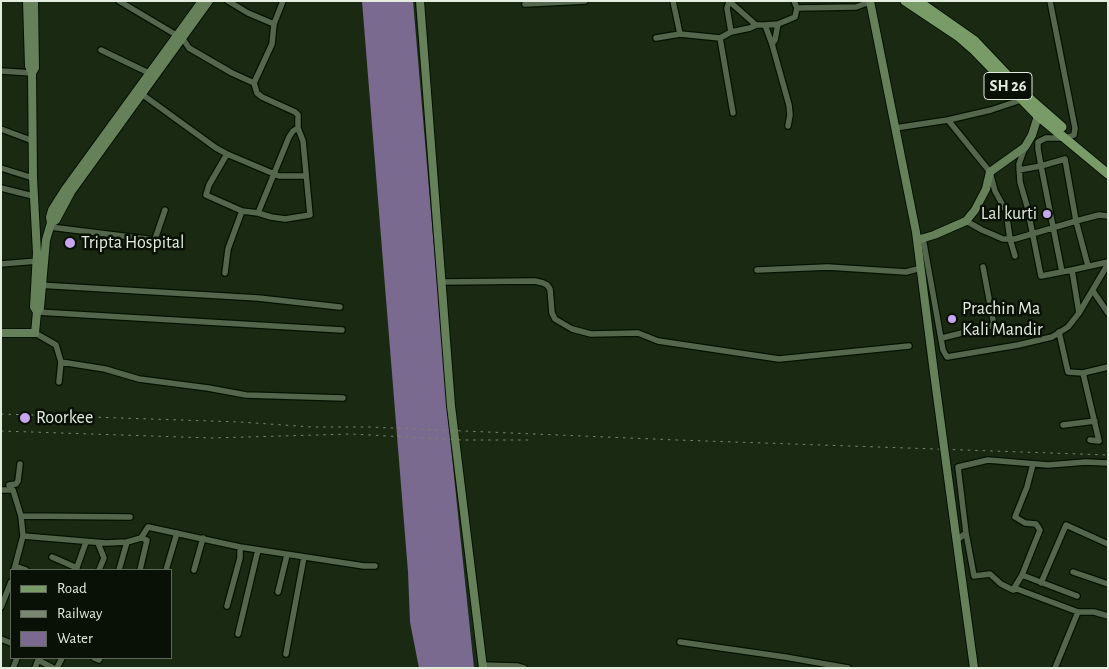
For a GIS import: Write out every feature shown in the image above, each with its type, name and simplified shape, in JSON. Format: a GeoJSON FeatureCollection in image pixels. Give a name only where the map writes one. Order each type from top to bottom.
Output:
{"type":"FeatureCollection","features":[{"type":"Feature","properties":{"kind":"main road"},"geometry":{"type":"LineString","coordinates":[[27,1],[29,66],[32,74],[33,196],[39,285]]}},
{"type":"Feature","properties":{"kind":"main road"},"geometry":{"type":"LineString","coordinates":[[32,74],[35,68],[34,1]]}},
{"type":"Feature","properties":{"kind":"main road"},"geometry":{"type":"LineString","coordinates":[[180,37],[202,1]]}},
{"type":"Feature","properties":{"kind":"main road"},"geometry":{"type":"LineString","coordinates":[[2,333],[36,334],[37,312],[34,307],[52,210],[66,188],[209,1]]}},
{"type":"Feature","properties":{"kind":"main road"},"geometry":{"type":"LineString","coordinates":[[420,1],[451,406],[482,666]]}},
{"type":"Feature","properties":{"kind":"main road","name":"SH 26"},"geometry":{"type":"LineString","coordinates":[[906,1],[959,37],[1038,116],[1068,137],[1108,174]]}},
{"type":"Feature","properties":{"kind":"main road"},"geometry":{"type":"LineString","coordinates":[[918,1],[975,41],[1068,137],[1108,168]]}},
{"type":"Feature","properties":{"kind":"main road"},"geometry":{"type":"LineString","coordinates":[[870,2],[895,128],[920,239],[921,268],[934,373],[974,668]]}},
{"type":"Feature","properties":{"kind":"main road"},"geometry":{"type":"LineString","coordinates":[[35,233],[50,228],[56,220],[71,192],[143,95],[153,75]]}},
{"type":"Feature","properties":{"kind":"main road"},"geometry":{"type":"LineString","coordinates":[[920,239],[966,221],[976,210],[986,189],[990,172],[1025,147],[1032,135],[1038,116]]}},
{"type":"Feature","properties":{"kind":"street"},"geometry":{"type":"LineString","coordinates":[[119,1],[180,37],[189,48],[232,73],[254,83]]}},
{"type":"Feature","properties":{"kind":"street"},"geometry":{"type":"LineString","coordinates":[[228,1],[248,13],[274,24]]}},
{"type":"Feature","properties":{"kind":"street"},"geometry":{"type":"LineString","coordinates":[[227,154],[209,185],[206,195],[242,212],[285,218],[310,215],[303,141],[298,128],[298,115],[262,97],[257,93],[254,83],[272,44],[274,24],[283,1]]}},
{"type":"Feature","properties":{"kind":"street"},"geometry":{"type":"LineString","coordinates":[[525,4],[585,1]]}},
{"type":"Feature","properties":{"kind":"street"},"geometry":{"type":"LineString","coordinates":[[673,1],[680,34]]}},
{"type":"Feature","properties":{"kind":"street"},"geometry":{"type":"LineString","coordinates":[[730,32],[727,8],[729,2],[756,24],[765,26],[778,24],[795,17],[797,8],[794,1]]}},
{"type":"Feature","properties":{"kind":"street"},"geometry":{"type":"LineString","coordinates":[[1050,1],[1075,128],[1074,135],[1046,138],[1038,142],[1062,272]]}},
{"type":"Feature","properties":{"kind":"street"},"geometry":{"type":"LineString","coordinates":[[797,8],[856,7],[870,2]]}},
{"type":"Feature","properties":{"kind":"street"},"geometry":{"type":"LineString","coordinates":[[656,38],[680,34],[720,38],[730,32],[750,28],[756,24]]}},
{"type":"Feature","properties":{"kind":"street"},"geometry":{"type":"LineString","coordinates":[[772,44],[775,40],[778,24]]}},
{"type":"Feature","properties":{"kind":"street"},"geometry":{"type":"LineString","coordinates":[[765,26],[789,105],[790,116],[788,126]]}},
{"type":"Feature","properties":{"kind":"street"},"geometry":{"type":"LineString","coordinates":[[720,38],[733,113]]}},
{"type":"Feature","properties":{"kind":"street"},"geometry":{"type":"LineString","coordinates":[[101,50],[153,75]]}},
{"type":"Feature","properties":{"kind":"street"},"geometry":{"type":"LineString","coordinates":[[1,71],[32,74]]}},
{"type":"Feature","properties":{"kind":"street"},"geometry":{"type":"LineString","coordinates":[[143,95],[227,154],[279,176],[306,176]]}},
{"type":"Feature","properties":{"kind":"street"},"geometry":{"type":"LineString","coordinates":[[895,128],[948,120],[996,109],[1021,100]]}},
{"type":"Feature","properties":{"kind":"street"},"geometry":{"type":"LineString","coordinates":[[948,120],[990,172],[995,191],[1006,211],[1010,239],[1015,256]]}},
{"type":"Feature","properties":{"kind":"street"},"geometry":{"type":"LineString","coordinates":[[258,213],[289,137],[298,128]]}},
{"type":"Feature","properties":{"kind":"street"},"geometry":{"type":"LineString","coordinates":[[1,130],[33,141]]}},
{"type":"Feature","properties":{"kind":"street"},"geometry":{"type":"LineString","coordinates":[[1032,135],[1041,141]]}},
{"type":"Feature","properties":{"kind":"street"},"geometry":{"type":"LineString","coordinates":[[1025,147],[1019,164],[1020,182],[1041,276],[1108,263]]}},
{"type":"Feature","properties":{"kind":"street"},"geometry":{"type":"LineString","coordinates":[[1019,170],[1065,159],[1076,221],[1088,266]]}},
{"type":"Feature","properties":{"kind":"street"},"geometry":{"type":"LineString","coordinates":[[1,168],[33,178]]}},
{"type":"Feature","properties":{"kind":"street"},"geometry":{"type":"LineString","coordinates":[[1,188],[33,196]]}},
{"type":"Feature","properties":{"kind":"street"},"geometry":{"type":"LineString","coordinates":[[155,239],[166,210]]}},
{"type":"Feature","properties":{"kind":"street"},"geometry":{"type":"LineString","coordinates":[[225,273],[228,249],[242,212]]}},
{"type":"Feature","properties":{"kind":"street"},"geometry":{"type":"LineString","coordinates":[[966,221],[996,236],[1014,239],[1098,215],[1108,216]]}},
{"type":"Feature","properties":{"kind":"street"},"geometry":{"type":"LineString","coordinates":[[50,228],[179,243]]}},
{"type":"Feature","properties":{"kind":"street"},"geometry":{"type":"LineString","coordinates":[[920,239],[946,357],[1018,345],[1052,337],[1068,327],[1079,313],[1108,263]]}},
{"type":"Feature","properties":{"kind":"street"},"geometry":{"type":"LineString","coordinates":[[1,264],[37,261]]}},
{"type":"Feature","properties":{"kind":"street"},"geometry":{"type":"LineString","coordinates":[[757,270],[828,267],[906,272],[921,268]]}},
{"type":"Feature","properties":{"kind":"street"},"geometry":{"type":"LineString","coordinates":[[942,338],[994,325],[983,267]]}},
{"type":"Feature","properties":{"kind":"street"},"geometry":{"type":"LineString","coordinates":[[1072,270],[1079,313]]}},
{"type":"Feature","properties":{"kind":"street"},"geometry":{"type":"LineString","coordinates":[[442,282],[535,281],[543,283],[550,290],[552,312],[555,319],[572,329],[591,334],[638,333],[658,341],[779,359],[909,346]]}},
{"type":"Feature","properties":{"kind":"street"},"geometry":{"type":"LineString","coordinates":[[39,285],[258,298],[340,307]]}},
{"type":"Feature","properties":{"kind":"street"},"geometry":{"type":"LineString","coordinates":[[1093,291],[1108,313]]}},
{"type":"Feature","properties":{"kind":"street"},"geometry":{"type":"LineString","coordinates":[[37,312],[342,330]]}},
{"type":"Feature","properties":{"kind":"street"},"geometry":{"type":"LineString","coordinates":[[1059,332],[1068,372],[1083,373],[1108,367]]}},
{"type":"Feature","properties":{"kind":"street"},"geometry":{"type":"LineString","coordinates":[[36,334],[56,345],[61,362],[59,382]]}},
{"type":"Feature","properties":{"kind":"street"},"geometry":{"type":"LineString","coordinates":[[61,362],[105,368],[139,379],[246,395],[343,398]]}},
{"type":"Feature","properties":{"kind":"street"},"geometry":{"type":"LineString","coordinates":[[1083,373],[1099,440],[1090,440]]}},
{"type":"Feature","properties":{"kind":"street"},"geometry":{"type":"LineString","coordinates":[[1063,426],[1095,421]]}},
{"type":"Feature","properties":{"kind":"street"},"geometry":{"type":"LineString","coordinates":[[1108,463],[1033,464],[988,460],[958,467],[966,533],[974,576],[990,574],[1001,584],[1013,590],[1018,589],[1078,612],[1094,612],[1108,616]]}},
{"type":"Feature","properties":{"kind":"street"},"geometry":{"type":"LineString","coordinates":[[1,490],[12,487],[18,481],[20,464]]}},
{"type":"Feature","properties":{"kind":"street"},"geometry":{"type":"LineString","coordinates":[[1013,590],[1022,575],[1040,530],[1036,524],[1025,523],[1015,517],[1028,487],[1033,464]]}},
{"type":"Feature","properties":{"kind":"street"},"geometry":{"type":"LineString","coordinates":[[12,487],[21,516],[23,536],[15,568]]}},
{"type":"Feature","properties":{"kind":"street"},"geometry":{"type":"LineString","coordinates":[[21,516],[130,517]]}},
{"type":"Feature","properties":{"kind":"street"},"geometry":{"type":"LineString","coordinates":[[1041,583],[1066,525],[1108,544]]}},
{"type":"Feature","properties":{"kind":"street"},"geometry":{"type":"LineString","coordinates":[[141,538],[148,527],[240,547],[364,566],[375,566]]}},
{"type":"Feature","properties":{"kind":"street"},"geometry":{"type":"LineString","coordinates":[[166,569],[177,533]]}},
{"type":"Feature","properties":{"kind":"street"},"geometry":{"type":"LineString","coordinates":[[957,540],[966,533]]}},
{"type":"Feature","properties":{"kind":"street"},"geometry":{"type":"LineString","coordinates":[[23,536],[98,543],[127,542],[141,538],[147,540],[140,569]]}},
{"type":"Feature","properties":{"kind":"street"},"geometry":{"type":"LineString","coordinates":[[194,570],[203,538]]}},
{"type":"Feature","properties":{"kind":"street"},"geometry":{"type":"LineString","coordinates":[[52,557],[77,569],[86,542]]}},
{"type":"Feature","properties":{"kind":"street"},"geometry":{"type":"LineString","coordinates":[[119,569],[127,542]]}},
{"type":"Feature","properties":{"kind":"street"},"geometry":{"type":"LineString","coordinates":[[98,543],[104,558],[99,569]]}},
{"type":"Feature","properties":{"kind":"street"},"geometry":{"type":"LineString","coordinates":[[227,606],[240,558],[240,547]]}},
{"type":"Feature","properties":{"kind":"street"},"geometry":{"type":"LineString","coordinates":[[238,634],[258,550]]}},
{"type":"Feature","properties":{"kind":"street"},"geometry":{"type":"LineString","coordinates":[[278,592],[287,555]]}},
{"type":"Feature","properties":{"kind":"street"},"geometry":{"type":"LineString","coordinates":[[286,654],[304,557]]}},
{"type":"Feature","properties":{"kind":"street"},"geometry":{"type":"LineString","coordinates":[[1072,572],[1108,584]]}},
{"type":"Feature","properties":{"kind":"street"},"geometry":{"type":"LineString","coordinates":[[1022,575],[1077,596]]}},
{"type":"Feature","properties":{"kind":"street"},"geometry":{"type":"LineString","coordinates":[[1,607],[10,584]]}},
{"type":"Feature","properties":{"kind":"street"},"geometry":{"type":"LineString","coordinates":[[1055,668],[1078,612]]}},
{"type":"Feature","properties":{"kind":"street"},"geometry":{"type":"LineString","coordinates":[[680,642],[848,668]]}},
{"type":"Feature","properties":{"kind":"street"},"geometry":{"type":"LineString","coordinates":[[34,668],[39,659],[53,668]]}},
{"type":"Feature","properties":{"kind":"street"},"geometry":{"type":"LineString","coordinates":[[482,666],[516,666],[524,668]]}},
{"type":"Feature","properties":{"kind":"water"},"geometry":{"type":"Polygon","coordinates":[[[362,1],[413,1],[451,447],[474,668],[419,668],[410,622],[408,572],[362,1]]]}},
{"type":"Feature","properties":{"kind":"railway"},"geometry":{"type":"LineString","coordinates":[[1,414],[1108,455]]}},
{"type":"Feature","properties":{"kind":"railway"},"geometry":{"type":"LineString","coordinates":[[1,431],[212,438],[351,434],[462,440],[531,440]]}},
{"type":"Feature","properties":{"kind":"place","name":"Lal kurti"},"geometry":{"type":"Point","coordinates":[1047,214]}},
{"type":"Feature","properties":{"kind":"place","name":"Tripta Hospital"},"geometry":{"type":"Point","coordinates":[70,243]}},
{"type":"Feature","properties":{"kind":"place","name":"Prachin Ma Kali Mandir"},"geometry":{"type":"Point","coordinates":[952,319]}},
{"type":"Feature","properties":{"kind":"place","name":"Roorkee"},"geometry":{"type":"Point","coordinates":[25,418]}}]}
